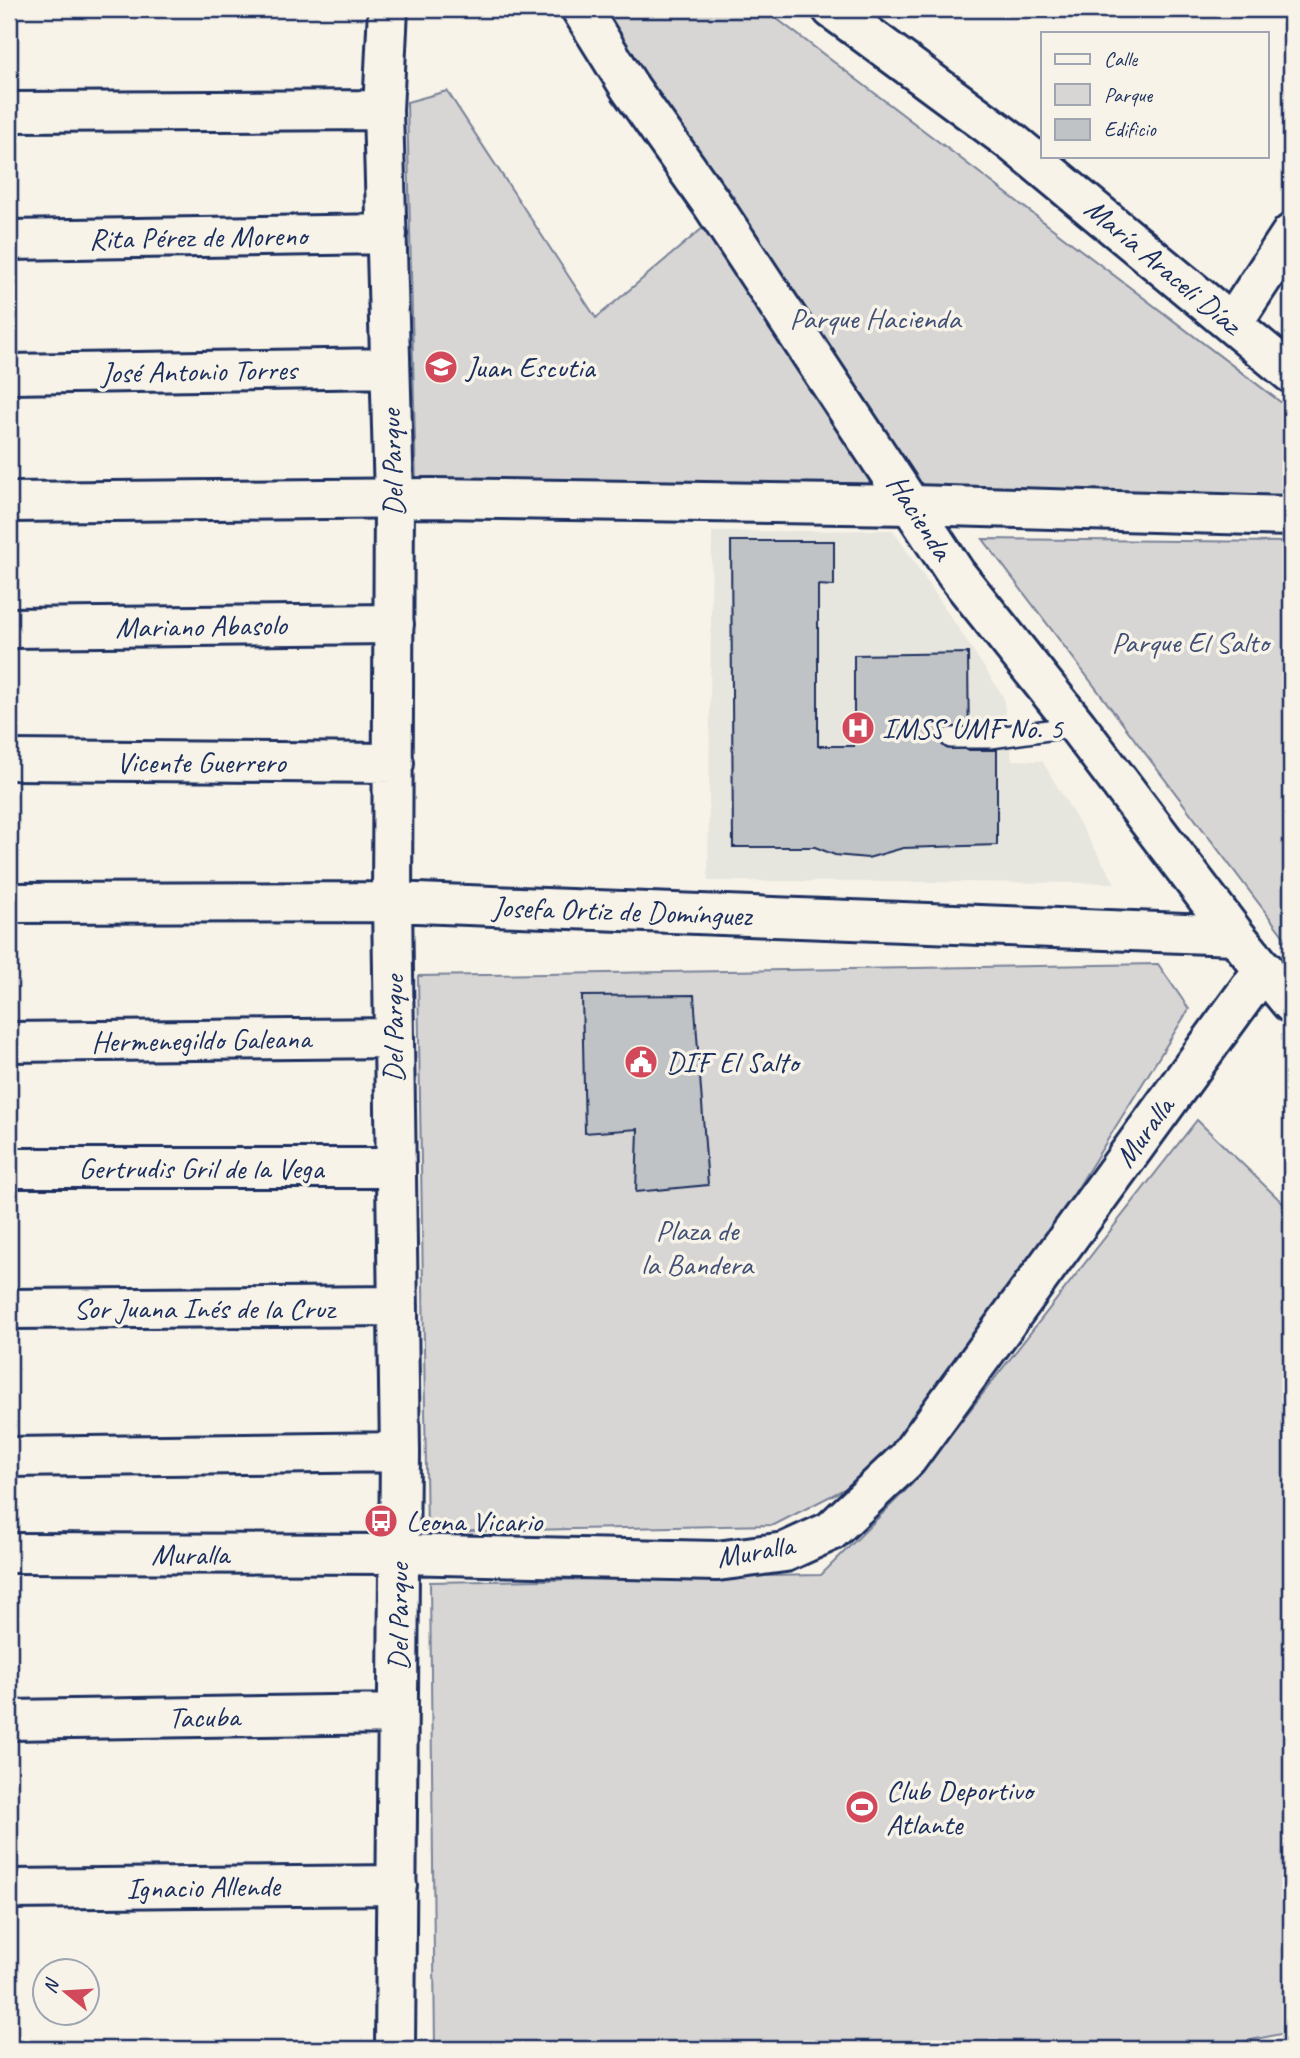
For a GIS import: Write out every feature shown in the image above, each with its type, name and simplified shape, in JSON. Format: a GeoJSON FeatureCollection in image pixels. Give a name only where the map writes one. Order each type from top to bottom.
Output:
{"type":"FeatureCollection","features":[{"type":"Feature","properties":{"kind":"street","name":"Del Parque"},"geometry":{"type":"LineString","coordinates":[[389,9],[383,110],[394,498],[392,902],[400,1452],[395,2049]]}},
{"type":"Feature","properties":{"kind":"street","name":"Hacienda"},"geometry":{"type":"LineString","coordinates":[[581,9],[630,88],[720,216],[956,574],[1077,726],[1235,935],[1291,1003]]}},
{"type":"Feature","properties":{"kind":"street","name":"María Araceli Díaz"},"geometry":{"type":"LineString","coordinates":[[832,9],[1012,142],[1291,373]]}},
{"type":"Feature","properties":{"kind":"street"},"geometry":{"type":"LineString","coordinates":[[9,112],[383,110]]}},
{"type":"Feature","properties":{"kind":"street","name":"Rita Pérez de Moreno"},"geometry":{"type":"LineString","coordinates":[[9,240],[387,234]]}},
{"type":"Feature","properties":{"kind":"street"},"geometry":{"type":"LineString","coordinates":[[1233,324],[1291,234]]}},
{"type":"Feature","properties":{"kind":"street","name":"José Antonio Torres"},"geometry":{"type":"LineString","coordinates":[[9,374],[389,368]]}},
{"type":"Feature","properties":{"kind":"street"},"geometry":{"type":"LineString","coordinates":[[9,502],[394,498],[913,505],[1291,516]]}},
{"type":"Feature","properties":{"kind":"street","name":"Mariano Abasolo"},"geometry":{"type":"LineString","coordinates":[[9,628],[394,624]]}},
{"type":"Feature","properties":{"kind":"street","name":"Vicente Guerrero"},"geometry":{"type":"LineString","coordinates":[[9,760],[394,763]]}},
{"type":"Feature","properties":{"kind":"street","name":"Josefa Ortiz de Domínguez"},"geometry":{"type":"LineString","coordinates":[[9,903],[392,902],[1235,935]]}},
{"type":"Feature","properties":{"kind":"street","name":"Muralla"},"geometry":{"type":"LineString","coordinates":[[9,1553],[398,1554],[717,1561],[785,1552],[831,1531],[907,1459],[1264,970]]}},
{"type":"Feature","properties":{"kind":"street","name":"Hermenegildo Galeana"},"geometry":{"type":"LineString","coordinates":[[9,1042],[394,1038]]}},
{"type":"Feature","properties":{"kind":"street","name":"Gertrudis Gril de la Vega"},"geometry":{"type":"LineString","coordinates":[[9,1168],[394,1168]]}},
{"type":"Feature","properties":{"kind":"street","name":"Sor Juana Inés de la Cruz"},"geometry":{"type":"LineString","coordinates":[[9,1309],[398,1306]]}},
{"type":"Feature","properties":{"kind":"street"},"geometry":{"type":"LineString","coordinates":[[9,1457],[400,1452]]}},
{"type":"Feature","properties":{"kind":"street","name":"Tacuba"},"geometry":{"type":"LineString","coordinates":[[9,1720],[398,1714]]}},
{"type":"Feature","properties":{"kind":"street","name":"Ignacio Allende"},"geometry":{"type":"LineString","coordinates":[[9,1889],[397,1885]]}},
{"type":"Feature","properties":{"kind":"lane"},"geometry":{"type":"LineString","coordinates":[[951,738],[991,737],[1077,726]]}},
{"type":"Feature","properties":{"kind":"shaded area","name":"IMSS UMF No. 5"},"geometry":{"type":"Polygon","coordinates":[[[893,530],[1003,696],[1012,760],[1042,761],[1115,883],[708,881],[712,532],[893,530]]]}},
{"type":"Feature","properties":{"kind":"green space","name":"Parque Hacienda"},"geometry":{"type":"Polygon","coordinates":[[[600,9],[764,9],[1291,410],[1291,507],[416,485],[407,102],[447,91],[596,318],[736,200],[657,95],[600,9]]]}},
{"type":"Feature","properties":{"kind":"green space","name":"Parque El Salto"},"geometry":{"type":"Polygon","coordinates":[[[983,539],[1291,542],[1291,946],[983,539]]]}},
{"type":"Feature","properties":{"kind":"green space","name":"Plaza de la Bandera"},"geometry":{"type":"Polygon","coordinates":[[[1158,964],[1189,1009],[1072,1197],[872,1475],[774,1525],[427,1532],[418,976],[1158,964]]]}},
{"type":"Feature","properties":{"kind":"green space","name":"Club Deportivo Atlante"},"geometry":{"type":"Polygon","coordinates":[[[1197,1120],[1291,1211],[1291,2032],[1206,2049],[435,2049],[430,1582],[821,1575],[912,1484],[1197,1120]]]}},
{"type":"Feature","properties":{"kind":"building"},"geometry":{"type":"Polygon","coordinates":[[[731,541],[834,541],[834,586],[818,585],[818,746],[854,746],[854,655],[968,653],[969,750],[997,750],[997,845],[903,848],[868,858],[835,855],[815,847],[733,847],[731,541]]]}},
{"type":"Feature","properties":{"kind":"building","name":"DIF El Salto"},"geometry":{"type":"Polygon","coordinates":[[[694,995],[708,1185],[636,1192],[638,1129],[585,1133],[582,996],[694,995]]]}},
{"type":"Feature","properties":{"kind":"place","name":"Juan Escutia"},"geometry":{"type":"Point","coordinates":[441,367]}},
{"type":"Feature","properties":{"kind":"place","name":"IMSS UMF No. 5"},"geometry":{"type":"Point","coordinates":[858,728]}},
{"type":"Feature","properties":{"kind":"place","name":"DIF El Salto"},"geometry":{"type":"Point","coordinates":[641,1062]}},
{"type":"Feature","properties":{"kind":"place","name":"Leona Vicario"},"geometry":{"type":"Point","coordinates":[381,1521]}},
{"type":"Feature","properties":{"kind":"place","name":"Club Deportivo Atlante"},"geometry":{"type":"Point","coordinates":[862,1807]}}]}
